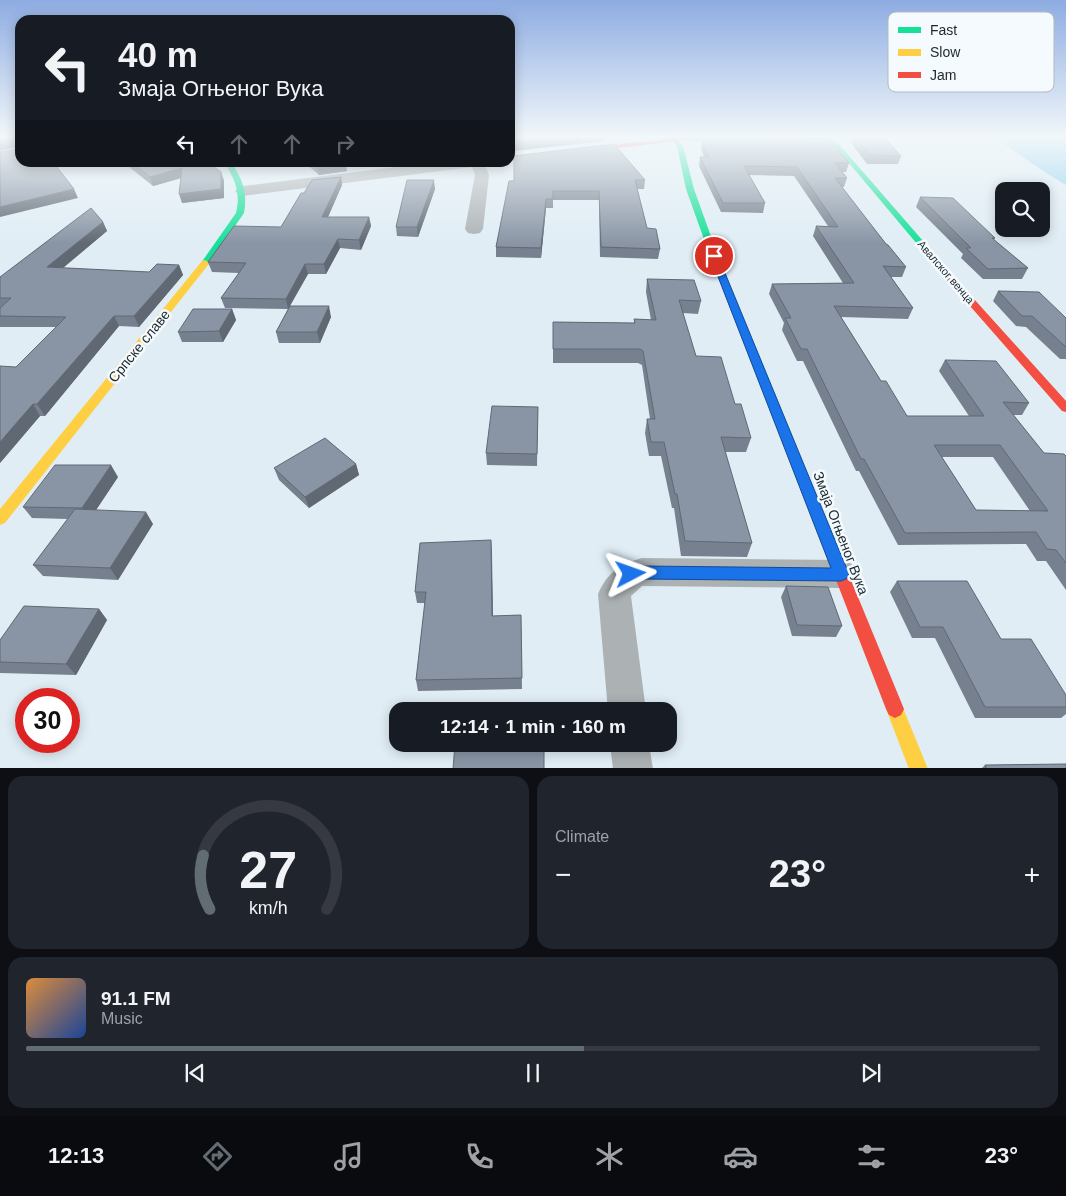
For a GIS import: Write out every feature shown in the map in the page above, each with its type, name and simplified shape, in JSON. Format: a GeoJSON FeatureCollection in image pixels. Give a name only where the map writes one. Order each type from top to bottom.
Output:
{"type":"FeatureCollection","features":[{"type":"Feature","properties":{"kind":"street"},"geometry":{"type":"LineString","coordinates":[[234,173],[243,191],[389,173]]}},
{"type":"Feature","properties":{"kind":"street"},"geometry":{"type":"LineString","coordinates":[[474,229],[481,173]]}},
{"type":"Feature","properties":{"kind":"street","name":"Змаја Огњеног Вука"},"geometry":{"type":"LineString","coordinates":[[686,173],[690,190],[714,256],[919,768]]}},
{"type":"Feature","properties":{"kind":"street","name":"Авалског венца"},"geometry":{"type":"LineString","coordinates":[[860,173],[946,273],[1066,408]]}},
{"type":"Feature","properties":{"kind":"street","name":"Српске славе"},"geometry":{"type":"LineString","coordinates":[[0,519],[192,280],[226,234],[243,205],[243,191]]}},
{"type":"Feature","properties":{"kind":"street"},"geometry":{"type":"LineString","coordinates":[[626,702],[614,594],[620,584],[631,574],[642,572],[841,574]]}},
{"type":"Feature","properties":{"kind":"street"},"geometry":{"type":"LineString","coordinates":[[631,752],[633,768]]}},
{"type":"Feature","properties":{"kind":"shaded area"},"geometry":{"type":"Polygon","coordinates":[[[1046,173],[1066,173],[1066,185],[1046,173]]]}},
{"type":"Feature","properties":{"kind":"building"},"geometry":{"type":"Polygon","coordinates":[[[0,173],[61,173],[74,189],[0,207],[0,173]]]}},
{"type":"Feature","properties":{"kind":"building"},"geometry":{"type":"Polygon","coordinates":[[[145,173],[165,173],[150,177],[145,173]]]}},
{"type":"Feature","properties":{"kind":"building"},"geometry":{"type":"Polygon","coordinates":[[[181,173],[221,173],[221,189],[179,194],[181,173]]]}},
{"type":"Feature","properties":{"kind":"building"},"geometry":{"type":"Polygon","coordinates":[[[514,173],[639,173],[645,180],[635,180],[647,228],[656,229],[660,249],[601,247],[599,191],[553,191],[553,199],[546,199],[541,248],[496,247],[509,181],[514,181],[514,173]]]}},
{"type":"Feature","properties":{"kind":"building"},"geometry":{"type":"Polygon","coordinates":[[[708,173],[748,173],[765,203],[723,203],[708,173]]]}},
{"type":"Feature","properties":{"kind":"building"},"geometry":{"type":"Polygon","coordinates":[[[801,173],[843,173],[847,178],[835,178],[906,267],[883,266],[913,308],[834,306],[881,381],[886,381],[907,416],[984,416],[945,360],[996,361],[1029,403],[1003,402],[1044,453],[1064,454],[1066,456],[1066,563],[1056,550],[1047,549],[1036,532],[905,533],[864,459],[861,459],[807,349],[801,349],[785,318],[791,318],[772,284],[854,283],[816,226],[838,227],[801,173]],[[934,445],[976,510],[1048,511],[1000,445],[934,445]]]}},
{"type":"Feature","properties":{"kind":"building"},"geometry":{"type":"Polygon","coordinates":[[[341,177],[322,217],[369,217],[359,240],[338,239],[324,264],[305,264],[286,299],[221,298],[246,263],[208,262],[234,226],[281,227],[301,193],[304,193],[312,180],[341,177]]]}},
{"type":"Feature","properties":{"kind":"building"},"geometry":{"type":"Polygon","coordinates":[[[407,180],[434,180],[417,227],[396,227],[407,180]]]}},
{"type":"Feature","properties":{"kind":"building"},"geometry":{"type":"Polygon","coordinates":[[[920,197],[953,198],[995,238],[992,238],[1028,268],[988,269],[966,248],[971,248],[920,197]]]}},
{"type":"Feature","properties":{"kind":"building"},"geometry":{"type":"Polygon","coordinates":[[[91,208],[103,222],[47,267],[149,272],[157,264],[179,265],[134,316],[114,316],[37,404],[33,404],[0,442],[0,366],[16,367],[66,317],[0,316],[0,308],[11,298],[0,298],[0,277],[91,208]]]}},
{"type":"Feature","properties":{"kind":"building"},"geometry":{"type":"Polygon","coordinates":[[[647,279],[694,280],[701,301],[679,300],[696,356],[721,357],[735,404],[741,404],[751,438],[721,437],[752,543],[685,541],[677,494],[675,494],[664,442],[651,442],[647,419],[655,419],[643,351],[640,349],[553,349],[553,322],[635,323],[634,319],[656,320],[647,279]]]}},
{"type":"Feature","properties":{"kind":"building"},"geometry":{"type":"Polygon","coordinates":[[[998,291],[1039,292],[1066,318],[1066,347],[1032,316],[1022,316],[998,291]]]}},
{"type":"Feature","properties":{"kind":"building"},"geometry":{"type":"Polygon","coordinates":[[[290,306],[329,306],[317,332],[276,332],[290,306]]]}},
{"type":"Feature","properties":{"kind":"building"},"geometry":{"type":"Polygon","coordinates":[[[193,309],[232,309],[219,331],[178,332],[193,309]]]}},
{"type":"Feature","properties":{"kind":"building"},"geometry":{"type":"Polygon","coordinates":[[[492,406],[538,407],[537,454],[486,453],[492,406]]]}},
{"type":"Feature","properties":{"kind":"building"},"geometry":{"type":"Polygon","coordinates":[[[325,438],[356,464],[305,497],[274,468],[325,438]]]}},
{"type":"Feature","properties":{"kind":"building"},"geometry":{"type":"Polygon","coordinates":[[[55,465],[111,465],[82,508],[23,507],[55,465]]]}},
{"type":"Feature","properties":{"kind":"building"},"geometry":{"type":"Polygon","coordinates":[[[75,509],[146,512],[110,568],[33,565],[75,509]]]}},
{"type":"Feature","properties":{"kind":"building"},"geometry":{"type":"Polygon","coordinates":[[[491,540],[492,616],[521,615],[522,678],[416,680],[426,592],[415,592],[420,543],[491,540]]]}},
{"type":"Feature","properties":{"kind":"building"},"geometry":{"type":"Polygon","coordinates":[[[897,581],[967,581],[1001,639],[1031,639],[1066,695],[1066,707],[985,707],[943,627],[920,627],[897,581]]]}},
{"type":"Feature","properties":{"kind":"building"},"geometry":{"type":"Polygon","coordinates":[[[786,586],[828,587],[842,626],[797,625],[786,586]]]}},
{"type":"Feature","properties":{"kind":"building"},"geometry":{"type":"Polygon","coordinates":[[[24,606],[99,609],[66,664],[0,662],[0,640],[24,606]]]}},
{"type":"Feature","properties":{"kind":"building"},"geometry":{"type":"Polygon","coordinates":[[[454,752],[544,752],[544,768],[453,768],[454,752]]]}},
{"type":"Feature","properties":{"kind":"building"},"geometry":{"type":"Polygon","coordinates":[[[1066,764],[1066,768],[986,768],[985,765],[1066,764]]]}},
{"type":"Feature","properties":{"kind":"traffic: fast"},"geometry":{"type":"LineString","coordinates":[[205,263],[240,213],[242,192],[234,173]]}},
{"type":"Feature","properties":{"kind":"traffic: fast"},"geometry":{"type":"LineString","coordinates":[[686,173],[690,189],[714,256],[794,456]]}},
{"type":"Feature","properties":{"kind":"traffic: fast"},"geometry":{"type":"LineString","coordinates":[[860,173],[952,280]]}},
{"type":"Feature","properties":{"kind":"traffic: slow"},"geometry":{"type":"LineString","coordinates":[[0,519],[205,263]]}},
{"type":"Feature","properties":{"kind":"traffic: slow"},"geometry":{"type":"LineString","coordinates":[[895,709],[919,768]]}},
{"type":"Feature","properties":{"kind":"traffic: jam"},"geometry":{"type":"LineString","coordinates":[[952,280],[1066,408]]}},
{"type":"Feature","properties":{"kind":"traffic: jam"},"geometry":{"type":"LineString","coordinates":[[794,456],[895,709]]}},
{"type":"Feature","properties":{"kind":"route"},"geometry":{"type":"LineString","coordinates":[[631,574],[642,572],[841,574],[714,256]]}}]}
